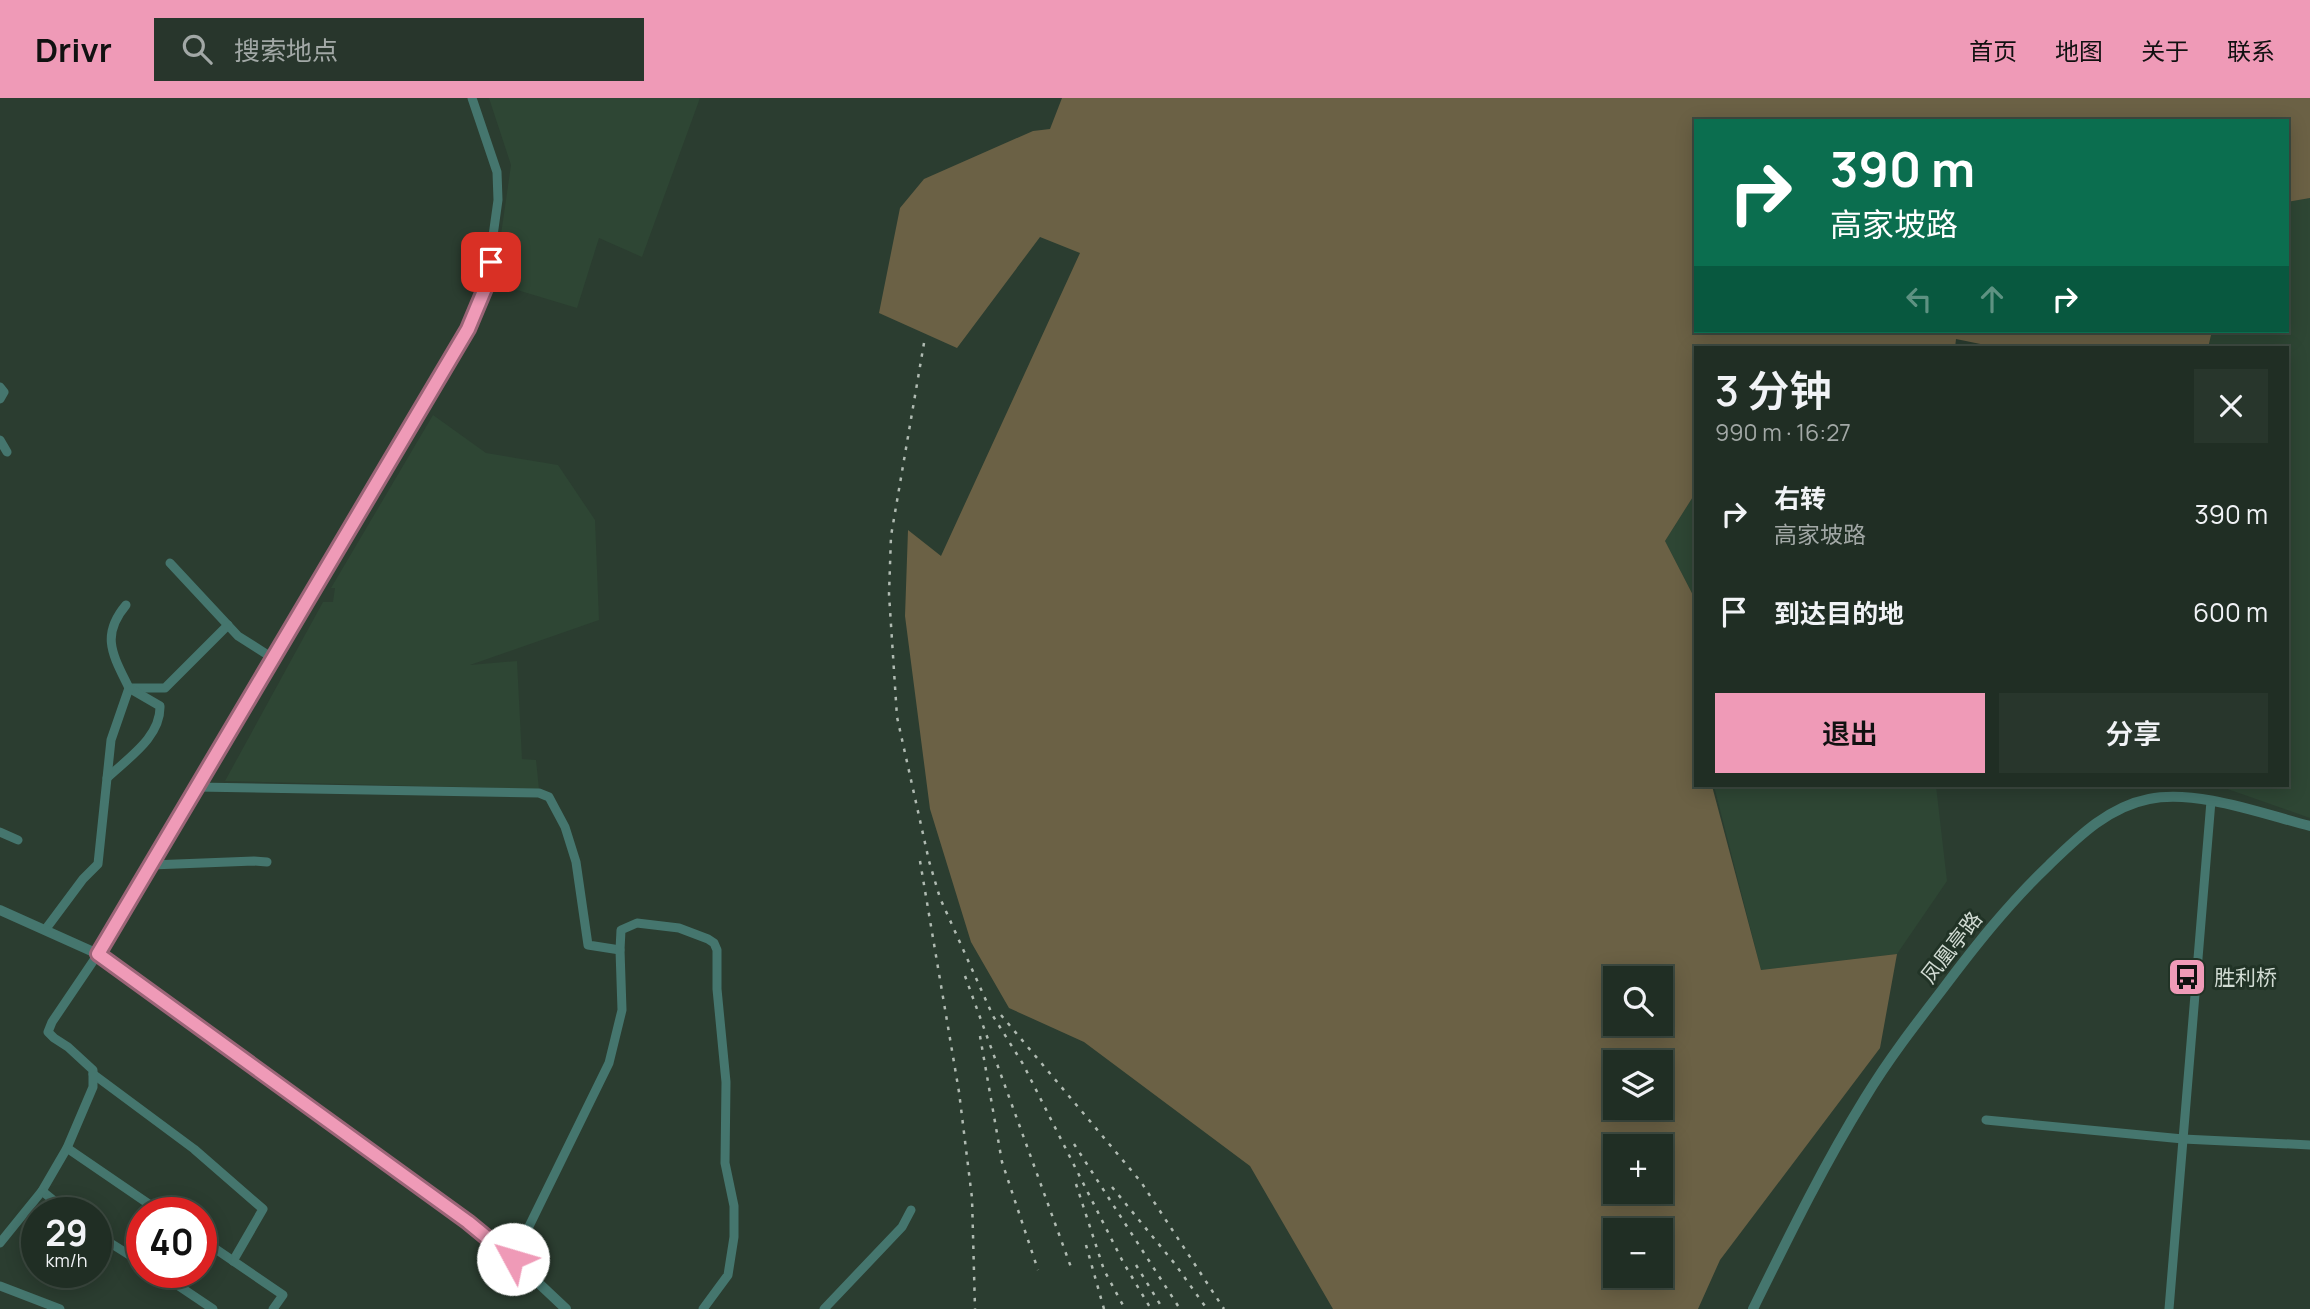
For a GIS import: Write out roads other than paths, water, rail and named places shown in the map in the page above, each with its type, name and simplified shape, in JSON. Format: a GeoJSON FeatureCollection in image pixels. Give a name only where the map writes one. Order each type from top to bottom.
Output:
{"type":"FeatureCollection","features":[{"type":"Feature","properties":{"kind":"street"},"geometry":{"type":"LineString","coordinates":[[0,1243],[42,1191],[67,1148],[93,1087],[93,1070],[68,1046],[48,1032],[52,1023],[98,954],[468,329],[486,286],[498,200],[497,172],[472,98]]}},
{"type":"Feature","properties":{"kind":"street"},"geometry":{"type":"LineString","coordinates":[[0,387],[4,392],[0,399]]}},
{"type":"Feature","properties":{"kind":"street"},"geometry":{"type":"LineString","coordinates":[[0,440],[7,452]]}},
{"type":"Feature","properties":{"kind":"street"},"geometry":{"type":"LineString","coordinates":[[170,563],[238,636],[271,657]]}},
{"type":"Feature","properties":{"kind":"street"},"geometry":{"type":"LineString","coordinates":[[107,778],[147,740],[160,720],[160,706],[129,688],[113,654],[110,638],[116,617],[126,605]]}},
{"type":"Feature","properties":{"kind":"street"},"geometry":{"type":"LineString","coordinates":[[129,688],[165,688],[228,625]]}},
{"type":"Feature","properties":{"kind":"street"},"geometry":{"type":"LineString","coordinates":[[44,930],[83,879],[98,864],[111,740],[129,688]]}},
{"type":"Feature","properties":{"kind":"street"},"geometry":{"type":"LineString","coordinates":[[197,787],[539,793],[549,797],[565,827],[576,862],[589,945],[620,950]]}},
{"type":"Feature","properties":{"kind":"street","name":"凤凰亭路"},"geometry":{"type":"LineString","coordinates":[[1753,1309],[1802,1210],[1866,1096],[1895,1052],[1974,946],[2017,895],[2091,826],[2113,812],[2147,799],[2168,796],[2211,801],[2310,826]]}},
{"type":"Feature","properties":{"kind":"street"},"geometry":{"type":"LineString","coordinates":[[2169,1309],[2211,801]]}},
{"type":"Feature","properties":{"kind":"street"},"geometry":{"type":"LineString","coordinates":[[0,832],[18,840]]}},
{"type":"Feature","properties":{"kind":"street"},"geometry":{"type":"LineString","coordinates":[[151,864],[267,862]]}},
{"type":"Feature","properties":{"kind":"street"},"geometry":{"type":"LineString","coordinates":[[0,910],[98,954],[468,1222],[513,1259],[566,1309]]}},
{"type":"Feature","properties":{"kind":"street"},"geometry":{"type":"LineString","coordinates":[[513,1259],[609,1063],[622,1010],[621,930],[637,923],[679,928],[715,943],[717,950],[717,989],[726,1082],[725,1163],[734,1206],[734,1237],[728,1275],[703,1309]]}},
{"type":"Feature","properties":{"kind":"street"},"geometry":{"type":"LineString","coordinates":[[93,1074],[194,1149],[263,1209],[233,1261]]}},
{"type":"Feature","properties":{"kind":"street"},"geometry":{"type":"LineString","coordinates":[[1986,1120],[2183,1139],[2310,1145]]}},
{"type":"Feature","properties":{"kind":"street"},"geometry":{"type":"LineString","coordinates":[[67,1148],[139,1197]]}},
{"type":"Feature","properties":{"kind":"street"},"geometry":{"type":"LineString","coordinates":[[42,1191],[49,1197]]}},
{"type":"Feature","properties":{"kind":"street"},"geometry":{"type":"LineString","coordinates":[[824,1309],[902,1227],[911,1210]]}},
{"type":"Feature","properties":{"kind":"street"},"geometry":{"type":"LineString","coordinates":[[217,1250],[283,1295],[273,1309]]}},
{"type":"Feature","properties":{"kind":"street"},"geometry":{"type":"LineString","coordinates":[[0,1286],[60,1309]]}},
{"type":"Feature","properties":{"kind":"street"},"geometry":{"type":"LineString","coordinates":[[182,1288],[213,1309]]}},
{"type":"Feature","properties":{"kind":"railway"},"geometry":{"type":"LineString","coordinates":[[924,343],[891,536],[889,594],[897,717],[929,861],[940,898],[993,1016],[1023,1064],[1123,1262],[1151,1309]]}},
{"type":"Feature","properties":{"kind":"railway"},"geometry":{"type":"LineString","coordinates":[[920,861],[959,1092],[972,1198],[975,1309]]}},
{"type":"Feature","properties":{"kind":"railway"},"geometry":{"type":"LineString","coordinates":[[965,976],[1072,1270]]}},
{"type":"Feature","properties":{"kind":"railway"},"geometry":{"type":"LineString","coordinates":[[1001,1015],[1141,1182],[1224,1309]]}},
{"type":"Feature","properties":{"kind":"railway"},"geometry":{"type":"LineString","coordinates":[[980,1036],[1002,1162],[1038,1270]]}},
{"type":"Feature","properties":{"kind":"railway"},"geometry":{"type":"LineString","coordinates":[[1074,1144],[1180,1309]]}},
{"type":"Feature","properties":{"kind":"railway"},"geometry":{"type":"LineString","coordinates":[[1076,1184],[1104,1270],[1125,1309]]}},
{"type":"Feature","properties":{"kind":"railway"},"geometry":{"type":"LineString","coordinates":[[1112,1187],[1175,1264],[1207,1309]]}},
{"type":"Feature","properties":{"kind":"railway"},"geometry":{"type":"LineString","coordinates":[[1086,1245],[1104,1309]]}},
{"type":"Feature","properties":{"kind":"railway"},"geometry":{"type":"LineString","coordinates":[[1136,1265],[1163,1309]]}},
{"type":"Feature","properties":{"kind":"place","name":"胜利桥"},"geometry":{"type":"Point","coordinates":[2187,977]}}]}
